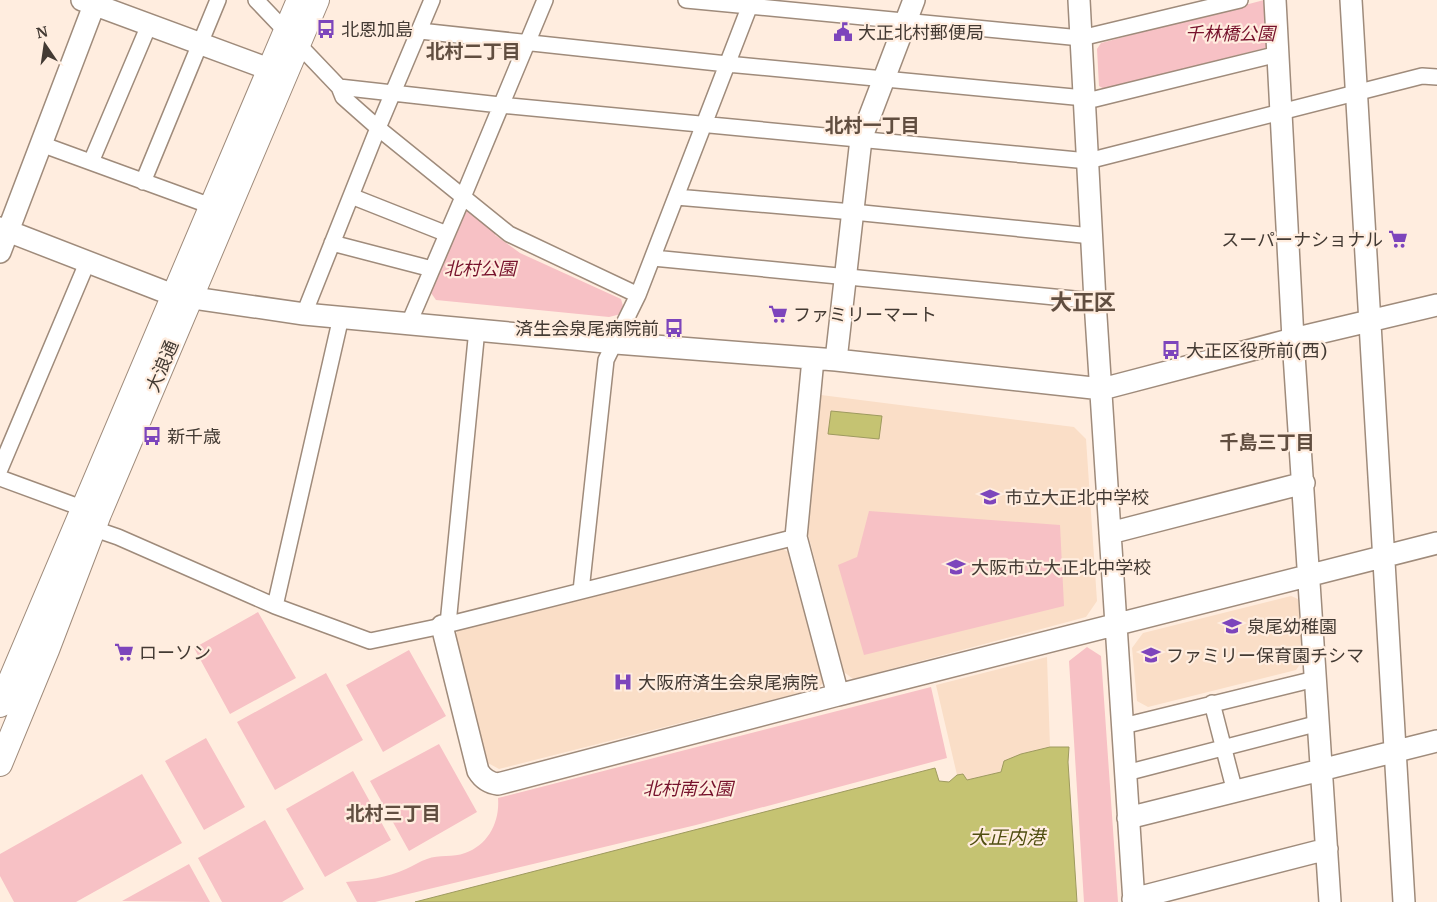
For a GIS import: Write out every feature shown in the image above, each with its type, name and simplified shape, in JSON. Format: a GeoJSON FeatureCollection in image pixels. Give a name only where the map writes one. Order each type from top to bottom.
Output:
{"type":"FeatureCollection","features":[{"type":"Feature","properties":{"kind":"main road","name":"大浪通"},"geometry":{"type":"LineString","coordinates":[[292,37],[299,0]]}},
{"type":"Feature","properties":{"kind":"main road","name":"大浪通"},"geometry":{"type":"LineString","coordinates":[[0,705],[88,518],[182,296],[226,212],[292,37],[317,0]]}},
{"type":"Feature","properties":{"kind":"main road","name":"大浪通"},"geometry":{"type":"LineString","coordinates":[[182,296],[211,206],[277,73]]}},
{"type":"Feature","properties":{"kind":"main road","name":"大浪通"},"geometry":{"type":"LineString","coordinates":[[0,764],[5,732],[47,650],[88,518]]}},
{"type":"Feature","properties":{"kind":"street"},"geometry":{"type":"LineString","coordinates":[[143,182],[218,0]]}},
{"type":"Feature","properties":{"kind":"street"},"geometry":{"type":"LineString","coordinates":[[256,0],[339,87],[343,97],[378,128],[509,234],[638,296]]}},
{"type":"Feature","properties":{"kind":"street"},"geometry":{"type":"LineString","coordinates":[[304,314],[378,128],[432,0]]}},
{"type":"Feature","properties":{"kind":"street"},"geometry":{"type":"LineString","coordinates":[[408,323],[545,0]]}},
{"type":"Feature","properties":{"kind":"street"},"geometry":{"type":"LineString","coordinates":[[686,0],[751,3],[906,22],[1081,38],[1240,0]]}},
{"type":"Feature","properties":{"kind":"street"},"geometry":{"type":"LineString","coordinates":[[836,360],[861,139],[914,0]]}},
{"type":"Feature","properties":{"kind":"street"},"geometry":{"type":"LineString","coordinates":[[1079,0],[1110,533],[1134,901],[1327,849]]}},
{"type":"Feature","properties":{"kind":"street"},"geometry":{"type":"LineString","coordinates":[[1275,0],[1293,339],[1304,483],[1330,902]]}},
{"type":"Feature","properties":{"kind":"street"},"geometry":{"type":"LineString","coordinates":[[1351,0],[1404,902]]}},
{"type":"Feature","properties":{"kind":"street"},"geometry":{"type":"LineString","coordinates":[[0,252],[4,230],[41,144],[91,2],[149,26],[277,73]]}},
{"type":"Feature","properties":{"kind":"street"},"geometry":{"type":"LineString","coordinates":[[581,590],[606,360],[638,296],[751,3]]}},
{"type":"Feature","properties":{"kind":"street"},"geometry":{"type":"LineString","coordinates":[[91,162],[149,26]]}},
{"type":"Feature","properties":{"kind":"street"},"geometry":{"type":"LineString","coordinates":[[420,31],[727,64],[1095,99],[1278,54]]}},
{"type":"Feature","properties":{"kind":"street"},"geometry":{"type":"LineString","coordinates":[[339,87],[500,105],[1088,161],[1422,76],[1437,77]]}},
{"type":"Feature","properties":{"kind":"street"},"geometry":{"type":"LineString","coordinates":[[41,144],[211,206]]}},
{"type":"Feature","properties":{"kind":"street"},"geometry":{"type":"LineString","coordinates":[[351,196],[447,234]]}},
{"type":"Feature","properties":{"kind":"street"},"geometry":{"type":"LineString","coordinates":[[676,196],[1092,236]]}},
{"type":"Feature","properties":{"kind":"street"},"geometry":{"type":"LineString","coordinates":[[4,230],[87,263],[182,296],[304,314],[836,360],[1102,389],[1293,339],[1437,305]]}},
{"type":"Feature","properties":{"kind":"street"},"geometry":{"type":"LineString","coordinates":[[332,243],[432,269]]}},
{"type":"Feature","properties":{"kind":"street"},"geometry":{"type":"LineString","coordinates":[[653,258],[1096,301]]}},
{"type":"Feature","properties":{"kind":"street"},"geometry":{"type":"LineString","coordinates":[[0,469],[87,263]]}},
{"type":"Feature","properties":{"kind":"street"},"geometry":{"type":"LineString","coordinates":[[275,606],[341,317]]}},
{"type":"Feature","properties":{"kind":"street"},"geometry":{"type":"LineString","coordinates":[[477,329],[445,625],[478,771],[486,781],[492,783],[498,784],[838,695],[1437,543]]}},
{"type":"Feature","properties":{"kind":"street"},"geometry":{"type":"LineString","coordinates":[[813,359],[796,536],[838,695]]}},
{"type":"Feature","properties":{"kind":"street"},"geometry":{"type":"LineString","coordinates":[[0,478],[88,518],[118,537],[275,606],[370,642],[445,625],[796,536]]}},
{"type":"Feature","properties":{"kind":"street"},"geometry":{"type":"LineString","coordinates":[[1110,533],[1304,483]]}},
{"type":"Feature","properties":{"kind":"street"},"geometry":{"type":"LineString","coordinates":[[1123,726],[1315,679]]}},
{"type":"Feature","properties":{"kind":"street"},"geometry":{"type":"LineString","coordinates":[[1212,703],[1234,792]]}},
{"type":"Feature","properties":{"kind":"street"},"geometry":{"type":"LineString","coordinates":[[1126,773],[1319,723]]}},
{"type":"Feature","properties":{"kind":"street"},"geometry":{"type":"LineString","coordinates":[[1128,818],[1437,741]]}},
{"type":"Feature","properties":{"kind":"shaded area","name":"大阪市立大正北中学校"},"geometry":{"type":"Polygon","coordinates":[[[821,395],[1074,427],[1086,439],[1097,601],[1086,617],[853,679],[844,672],[808,534],[821,395]]]}},
{"type":"Feature","properties":{"kind":"shaded area"},"geometry":{"type":"Polygon","coordinates":[[[779,547],[794,555],[826,680],[818,688],[499,769],[488,763],[455,638],[458,629],[779,547]]]}},
{"type":"Feature","properties":{"kind":"shaded area"},"geometry":{"type":"Polygon","coordinates":[[[1291,596],[1298,599],[1303,660],[1296,670],[1148,707],[1137,701],[1132,648],[1143,633],[1291,596]]]}},
{"type":"Feature","properties":{"kind":"shaded area"},"geometry":{"type":"Polygon","coordinates":[[[1047,657],[1050,747],[1021,754],[1001,772],[967,780],[963,774],[957,775],[936,685],[1047,657]]]}},
{"type":"Feature","properties":{"kind":"green space","name":"千林橋公園"},"geometry":{"type":"Polygon","coordinates":[[[1264,0],[1267,4],[1270,40],[1265,48],[1104,89],[1099,86],[1097,49],[1101,43],[1264,0]]]}},
{"type":"Feature","properties":{"kind":"green space","name":"北村公園"},"geometry":{"type":"Polygon","coordinates":[[[473,210],[497,229],[495,235],[520,253],[621,299],[623,306],[621,314],[609,317],[436,300],[431,293],[463,212],[473,210]]]}},
{"type":"Feature","properties":{"kind":"green space"},"geometry":{"type":"Polygon","coordinates":[[[869,511],[1060,525],[1064,606],[864,655],[838,565],[857,557],[869,511]]]}},
{"type":"Feature","properties":{"kind":"green space"},"geometry":{"type":"Polygon","coordinates":[[[258,612],[296,678],[230,714],[194,648],[258,612]]]}},
{"type":"Feature","properties":{"kind":"green space"},"geometry":{"type":"Polygon","coordinates":[[[1087,647],[1101,656],[1118,902],[1084,902],[1069,661],[1087,647]]]}},
{"type":"Feature","properties":{"kind":"green space"},"geometry":{"type":"Polygon","coordinates":[[[409,650],[446,716],[383,752],[346,685],[409,650]]]}},
{"type":"Feature","properties":{"kind":"green space"},"geometry":{"type":"Polygon","coordinates":[[[326,673],[363,740],[275,790],[237,722],[326,673]]]}},
{"type":"Feature","properties":{"kind":"green space","name":"北村南公園"},"geometry":{"type":"Polygon","coordinates":[[[931,687],[947,758],[696,825],[375,902],[357,902],[346,882],[384,877],[422,861],[460,854],[473,849],[486,838],[495,824],[498,798],[931,687]]]}},
{"type":"Feature","properties":{"kind":"green space"},"geometry":{"type":"Polygon","coordinates":[[[206,738],[245,807],[204,830],[165,761],[206,738]]]}},
{"type":"Feature","properties":{"kind":"green space"},"geometry":{"type":"Polygon","coordinates":[[[439,744],[477,812],[409,851],[370,781],[439,744]]]}},
{"type":"Feature","properties":{"kind":"green space"},"geometry":{"type":"Polygon","coordinates":[[[353,771],[391,840],[325,877],[286,809],[353,771]]]}},
{"type":"Feature","properties":{"kind":"green space"},"geometry":{"type":"Polygon","coordinates":[[[142,774],[182,843],[76,902],[14,902],[0,876],[0,854],[142,774]]]}},
{"type":"Feature","properties":{"kind":"green space"},"geometry":{"type":"Polygon","coordinates":[[[265,820],[304,889],[282,902],[222,902],[198,858],[265,820]]]}},
{"type":"Feature","properties":{"kind":"green space"},"geometry":{"type":"Polygon","coordinates":[[[189,864],[210,902],[122,901],[189,864]]]}},
{"type":"Feature","properties":{"kind":"water"},"geometry":{"type":"Polygon","coordinates":[[[831,411],[882,416],[879,439],[828,434],[831,411]]]}},
{"type":"Feature","properties":{"kind":"water","name":"大正内港"},"geometry":{"type":"Polygon","coordinates":[[[1050,747],[1069,747],[1068,762],[1077,902],[415,902],[935,768],[939,781],[949,782],[957,775],[963,774],[967,780],[1001,772],[1004,761],[1021,754],[1050,747]]]}},
{"type":"Feature","properties":{"kind":"place","name":"北恩加島"},"geometry":{"type":"Point","coordinates":[326,29]}},
{"type":"Feature","properties":{"kind":"place","name":"大正北村郵便局"},"geometry":{"type":"Point","coordinates":[843,32]}},
{"type":"Feature","properties":{"kind":"place","name":"スーパーナショナル"},"geometry":{"type":"Point","coordinates":[1398,239]}},
{"type":"Feature","properties":{"kind":"place","name":"ファミリーマート"},"geometry":{"type":"Point","coordinates":[778,314]}},
{"type":"Feature","properties":{"kind":"place","name":"済生会泉尾病院前"},"geometry":{"type":"Point","coordinates":[674,328]}},
{"type":"Feature","properties":{"kind":"place","name":"大正区役所前(西)"},"geometry":{"type":"Point","coordinates":[1171,350]}},
{"type":"Feature","properties":{"kind":"place","name":"新千歳"},"geometry":{"type":"Point","coordinates":[152,436]}},
{"type":"Feature","properties":{"kind":"place","name":"市立大正北中学校"},"geometry":{"type":"Point","coordinates":[990,497]}},
{"type":"Feature","properties":{"kind":"place","name":"大阪市立大正北中学校"},"geometry":{"type":"Point","coordinates":[956,567]}},
{"type":"Feature","properties":{"kind":"place","name":"泉尾幼稚園"},"geometry":{"type":"Point","coordinates":[1232,626]}},
{"type":"Feature","properties":{"kind":"place","name":"ローソン"},"geometry":{"type":"Point","coordinates":[124,652]}},
{"type":"Feature","properties":{"kind":"place","name":"ファミリー保育園チシマ"},"geometry":{"type":"Point","coordinates":[1151,655]}},
{"type":"Feature","properties":{"kind":"place","name":"大阪府済生会泉尾病院"},"geometry":{"type":"Point","coordinates":[623,682]}},
{"type":"Feature","properties":{"kind":"district","name":"北村二丁目"},"geometry":{"type":"Point","coordinates":[473,51]}},
{"type":"Feature","properties":{"kind":"district","name":"北村一丁目"},"geometry":{"type":"Point","coordinates":[872,125]}},
{"type":"Feature","properties":{"kind":"district","name":"大正区"},"geometry":{"type":"Point","coordinates":[1083,302]}},
{"type":"Feature","properties":{"kind":"district","name":"千島三丁目"},"geometry":{"type":"Point","coordinates":[1267,442]}},
{"type":"Feature","properties":{"kind":"district","name":"北村三丁目"},"geometry":{"type":"Point","coordinates":[393,813]}}]}
